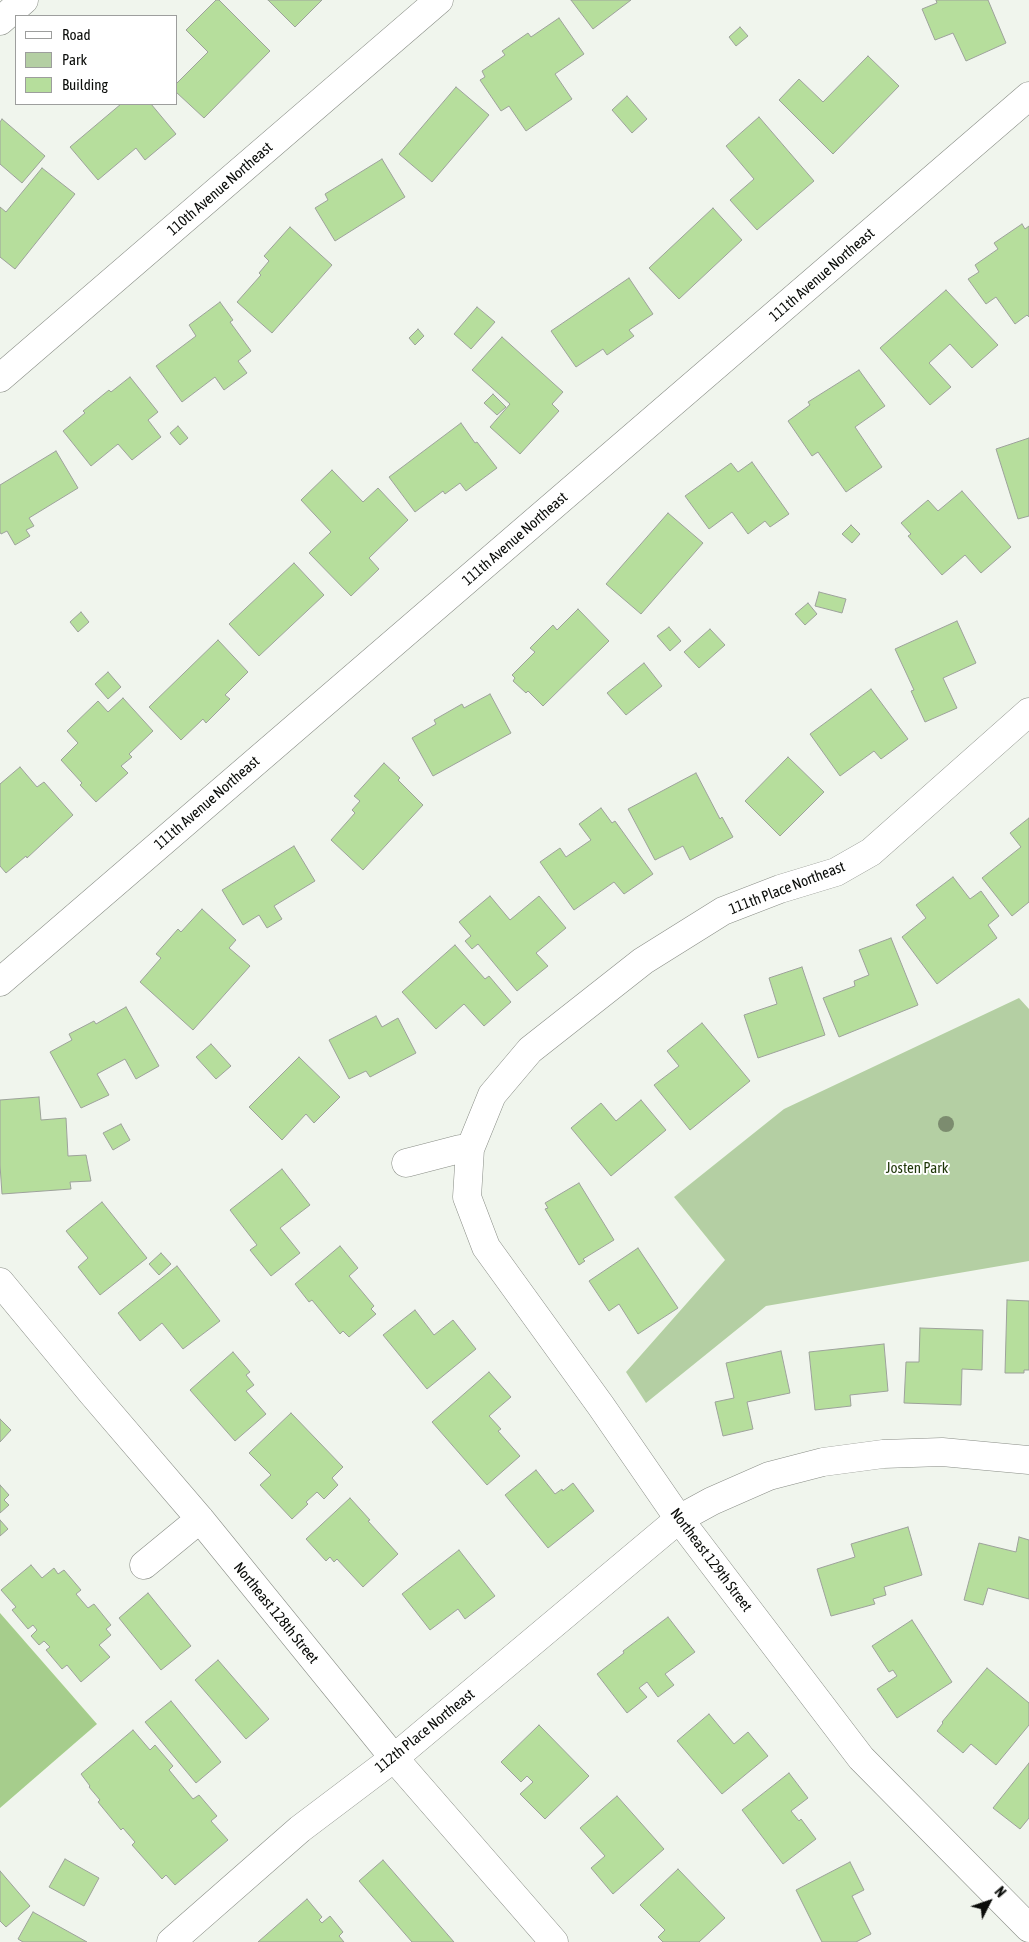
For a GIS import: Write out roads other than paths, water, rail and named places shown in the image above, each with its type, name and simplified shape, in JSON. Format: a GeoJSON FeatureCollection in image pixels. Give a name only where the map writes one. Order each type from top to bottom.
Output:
{"type":"FeatureCollection","features":[{"type":"Feature","properties":{"kind":"street"},"geometry":{"type":"LineString","coordinates":[[0,20],[24,0]]}},
{"type":"Feature","properties":{"kind":"street","name":"110th Avenue Northeast"},"geometry":{"type":"LineString","coordinates":[[0,378],[439,0]]}},
{"type":"Feature","properties":{"kind":"street","name":"111th Avenue Northeast"},"geometry":{"type":"LineString","coordinates":[[0,982],[1029,96]]}},
{"type":"Feature","properties":{"kind":"street","name":"111th Place Northeast"},"geometry":{"type":"LineString","coordinates":[[470,1149],[492,1095],[530,1050],[643,961],[723,912],[780,889],[836,872],[870,852],[1029,712]]}},
{"type":"Feature","properties":{"kind":"street"},"geometry":{"type":"LineString","coordinates":[[406,1163],[460,1149],[470,1149]]}},
{"type":"Feature","properties":{"kind":"street","name":"Northeast 129th Street"},"geometry":{"type":"LineString","coordinates":[[470,1149],[467,1197],[486,1247],[601,1406],[679,1519],[861,1758],[1029,1928]]}},
{"type":"Feature","properties":{"kind":"street","name":"Northeast 128th Street"},"geometry":{"type":"LineString","coordinates":[[0,1282],[200,1519],[394,1758],[554,1942]]}},
{"type":"Feature","properties":{"kind":"street","name":"112th Place Northeast"},"geometry":{"type":"LineString","coordinates":[[171,1942],[300,1829],[394,1758],[679,1519],[712,1501],[769,1476],[823,1462],[883,1454],[942,1452],[1029,1460]]}},
{"type":"Feature","properties":{"kind":"street"},"geometry":{"type":"LineString","coordinates":[[144,1565],[200,1519]]}},
{"type":"Feature","properties":{"kind":"park label","name":"Josten Park"},"geometry":{"type":"Point","coordinates":[917,1168]}}]}
